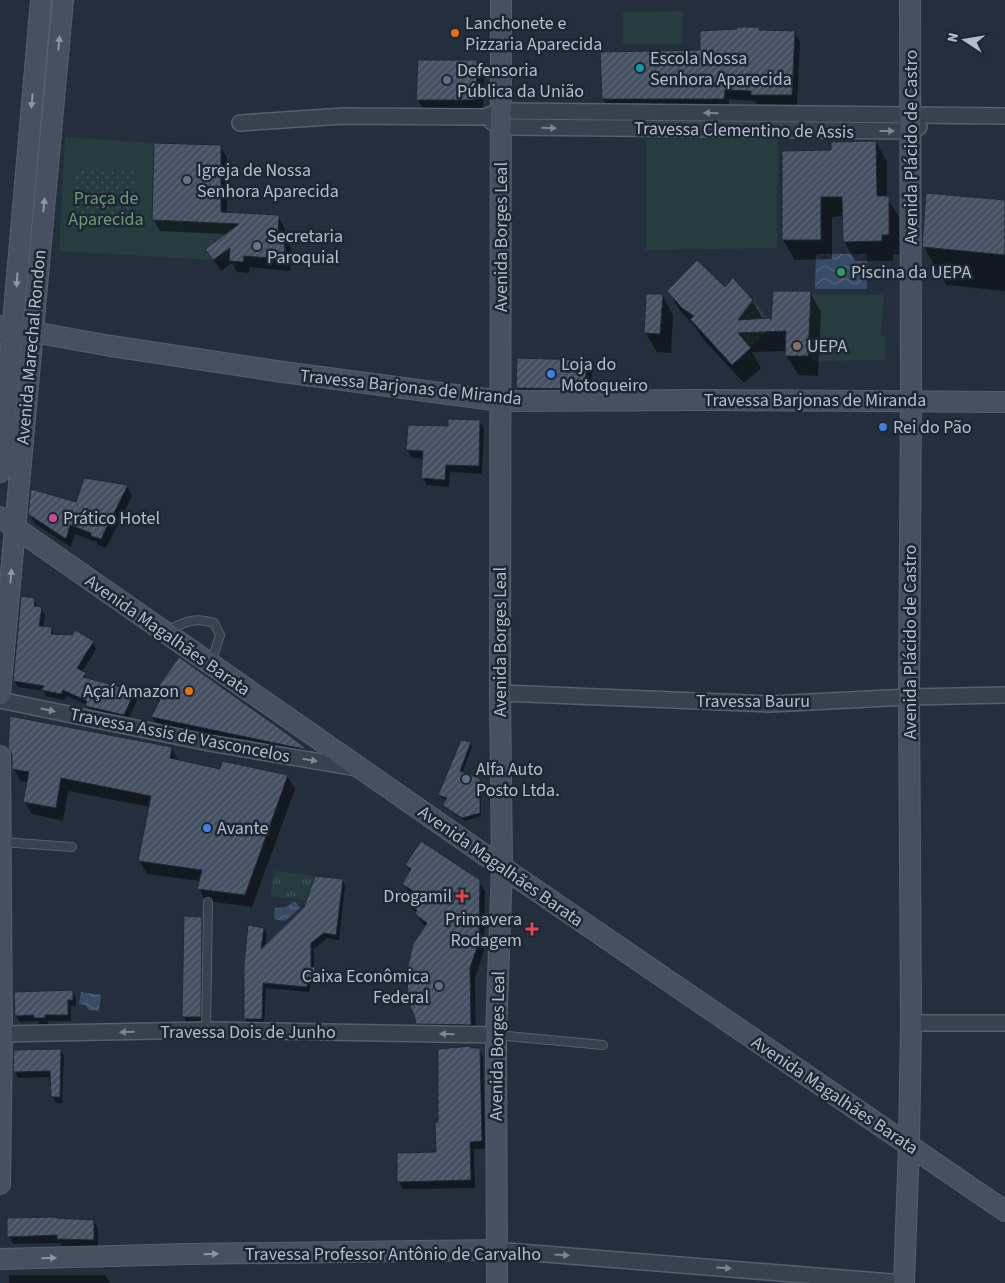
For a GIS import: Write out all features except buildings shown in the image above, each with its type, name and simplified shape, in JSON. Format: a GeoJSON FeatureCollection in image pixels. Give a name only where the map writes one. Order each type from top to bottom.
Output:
{"type":"FeatureCollection","features":[{"type":"Feature","properties":{"kind":"main road","name":"Avenida Borges Leal"},"geometry":{"type":"LineString","coordinates":[[497,1283],[496,1035],[502,867],[500,693],[501,401],[495,118],[501,0]]}},
{"type":"Feature","properties":{"kind":"main road","name":"Avenida Plácido de Castro"},"geometry":{"type":"LineString","coordinates":[[904,1283],[911,1023],[909,697],[911,400],[910,0]]}},
{"type":"Feature","properties":{"kind":"main road"},"geometry":{"type":"LineString","coordinates":[[40,6],[62,7]]}},
{"type":"Feature","properties":{"kind":"main road","name":"Avenida Marechal Rondon"},"geometry":{"type":"LineString","coordinates":[[0,694],[19,240],[40,6]]}},
{"type":"Feature","properties":{"kind":"main road","name":"Avenida Marechal Rondon"},"geometry":{"type":"LineString","coordinates":[[0,472],[15,328],[40,241],[62,7]]}},
{"type":"Feature","properties":{"kind":"main road"},"geometry":{"type":"LineString","coordinates":[[19,240],[40,241]]}},
{"type":"Feature","properties":{"kind":"main road","name":"Travessa Barjonas de Miranda"},"geometry":{"type":"LineString","coordinates":[[15,328],[283,372],[501,401],[911,400],[1005,402]]}},
{"type":"Feature","properties":{"kind":"main road","name":"Avenida Magalhães Barata"},"geometry":{"type":"LineString","coordinates":[[8,523],[502,867],[1005,1211]]}},
{"type":"Feature","properties":{"kind":"main road"},"geometry":{"type":"LineString","coordinates":[[0,756],[0,1184]]}},
{"type":"Feature","properties":{"kind":"main road","name":"Travessa Professor Antônio de Carvalho"},"geometry":{"type":"LineString","coordinates":[[0,1259],[188,1254],[496,1250]]}},
{"type":"Feature","properties":{"kind":"street","name":"Travessa Clementino de Assis"},"geometry":{"type":"LineString","coordinates":[[240,122],[343,116],[911,124],[1005,116]]}},
{"type":"Feature","properties":{"kind":"street","name":"Travessa Clementino de Assis"},"geometry":{"type":"LineString","coordinates":[[911,124],[922,126],[1005,125]]}},
{"type":"Feature","properties":{"kind":"street","name":"Travessa Bauru"},"geometry":{"type":"LineString","coordinates":[[500,693],[770,704],[909,697],[1005,695]]}},
{"type":"Feature","properties":{"kind":"street","name":"Travessa Assis de Vasconcelos"},"geometry":{"type":"LineString","coordinates":[[0,700],[209,743],[359,768]]}},
{"type":"Feature","properties":{"kind":"street"},"geometry":{"type":"LineString","coordinates":[[911,1023],[1005,1023]]}},
{"type":"Feature","properties":{"kind":"street","name":"Travessa Dois de Junho"},"geometry":{"type":"LineString","coordinates":[[1,1034],[206,1030],[496,1035]]}},
{"type":"Feature","properties":{"kind":"street","name":"Travessa Professor Antônio de Carvalho"},"geometry":{"type":"LineString","coordinates":[[496,1250],[904,1283]]}},
{"type":"Feature","properties":{"kind":"lane"},"geometry":{"type":"LineString","coordinates":[[164,632],[194,620],[202,619],[214,623],[220,636],[210,664]]}},
{"type":"Feature","properties":{"kind":"lane"},"geometry":{"type":"LineString","coordinates":[[1,842],[72,847]]}},
{"type":"Feature","properties":{"kind":"lane"},"geometry":{"type":"LineString","coordinates":[[206,1030],[208,902]]}},
{"type":"Feature","properties":{"kind":"lane"},"geometry":{"type":"LineString","coordinates":[[496,1035],[603,1045]]}},
{"type":"Feature","properties":{"kind":"green space"},"geometry":{"type":"Polygon","coordinates":[[[683,11],[682,44],[623,44],[623,12],[683,11]]]}},
{"type":"Feature","properties":{"kind":"green space","name":"Praça de Aparecida"},"geometry":{"type":"Polygon","coordinates":[[[65,137],[154,143],[152,220],[219,223],[221,212],[233,212],[229,261],[59,251],[65,137]]]}},
{"type":"Feature","properties":{"kind":"green space"},"geometry":{"type":"Polygon","coordinates":[[[778,138],[777,248],[646,250],[646,139],[778,138]]]}},
{"type":"Feature","properties":{"kind":"green space"},"geometry":{"type":"Polygon","coordinates":[[[76,168],[136,170],[135,195],[74,193],[76,168]]]}},
{"type":"Feature","properties":{"kind":"green space"},"geometry":{"type":"Polygon","coordinates":[[[74,198],[134,200],[132,225],[72,223],[74,198]]]}},
{"type":"Feature","properties":{"kind":"green space"},"geometry":{"type":"Polygon","coordinates":[[[811,294],[884,295],[881,336],[885,336],[885,360],[812,361],[811,337],[809,337],[811,294]]]}},
{"type":"Feature","properties":{"kind":"green space"},"geometry":{"type":"Polygon","coordinates":[[[753,300],[767,318],[742,320],[741,315],[753,300]]]}},
{"type":"Feature","properties":{"kind":"green space"},"geometry":{"type":"Polygon","coordinates":[[[767,332],[751,348],[743,338],[742,333],[767,332]]]}},
{"type":"Feature","properties":{"kind":"green space"},"geometry":{"type":"Polygon","coordinates":[[[275,871],[315,876],[306,900],[270,896],[275,871]]]}},
{"type":"Feature","properties":{"kind":"water","name":"Piscina da UEPA"},"geometry":{"type":"Polygon","coordinates":[[[816,254],[867,254],[867,289],[815,289],[816,254]]]}},
{"type":"Feature","properties":{"kind":"water"},"geometry":{"type":"Polygon","coordinates":[[[295,901],[300,908],[285,921],[274,919],[275,908],[286,907],[295,901]]]}},
{"type":"Feature","properties":{"kind":"water"},"geometry":{"type":"Polygon","coordinates":[[[81,992],[101,995],[99,1011],[88,1010],[89,1008],[86,1005],[79,1004],[81,992]]]}},
{"type":"Feature","properties":{"kind":"place","name":"Lanchonete e Pizzaria Aparecida"},"geometry":{"type":"Point","coordinates":[455,33]}},
{"type":"Feature","properties":{"kind":"place","name":"Escola Nossa Senhora Aparecida"},"geometry":{"type":"Point","coordinates":[640,68]}},
{"type":"Feature","properties":{"kind":"place","name":"Defensoria Pública da União"},"geometry":{"type":"Point","coordinates":[447,80]}},
{"type":"Feature","properties":{"kind":"place","name":"Igreja de Nossa Senhora Aparecida"},"geometry":{"type":"Point","coordinates":[187,180]}},
{"type":"Feature","properties":{"kind":"place","name":"Secretaria Paroquial"},"geometry":{"type":"Point","coordinates":[257,246]}},
{"type":"Feature","properties":{"kind":"place","name":"Piscina da UEPA"},"geometry":{"type":"Point","coordinates":[841,272]}},
{"type":"Feature","properties":{"kind":"place","name":"UEPA"},"geometry":{"type":"Point","coordinates":[797,346]}},
{"type":"Feature","properties":{"kind":"place","name":"Loja do Motoqueiro"},"geometry":{"type":"Point","coordinates":[551,374]}},
{"type":"Feature","properties":{"kind":"place","name":"Rei do Pão"},"geometry":{"type":"Point","coordinates":[883,427]}},
{"type":"Feature","properties":{"kind":"place","name":"Prático Hotel"},"geometry":{"type":"Point","coordinates":[53,518]}},
{"type":"Feature","properties":{"kind":"place","name":"Açaí Amazon"},"geometry":{"type":"Point","coordinates":[189,691]}},
{"type":"Feature","properties":{"kind":"place","name":"Alfa Auto Posto Ltda."},"geometry":{"type":"Point","coordinates":[466,779]}},
{"type":"Feature","properties":{"kind":"place","name":"Avante"},"geometry":{"type":"Point","coordinates":[207,828]}},
{"type":"Feature","properties":{"kind":"place","name":"Drogamil"},"geometry":{"type":"Point","coordinates":[462,896]}},
{"type":"Feature","properties":{"kind":"place","name":"Primavera Rodagem"},"geometry":{"type":"Point","coordinates":[532,929]}},
{"type":"Feature","properties":{"kind":"place","name":"Caixa Econômica Federal"},"geometry":{"type":"Point","coordinates":[439,986]}}]}
